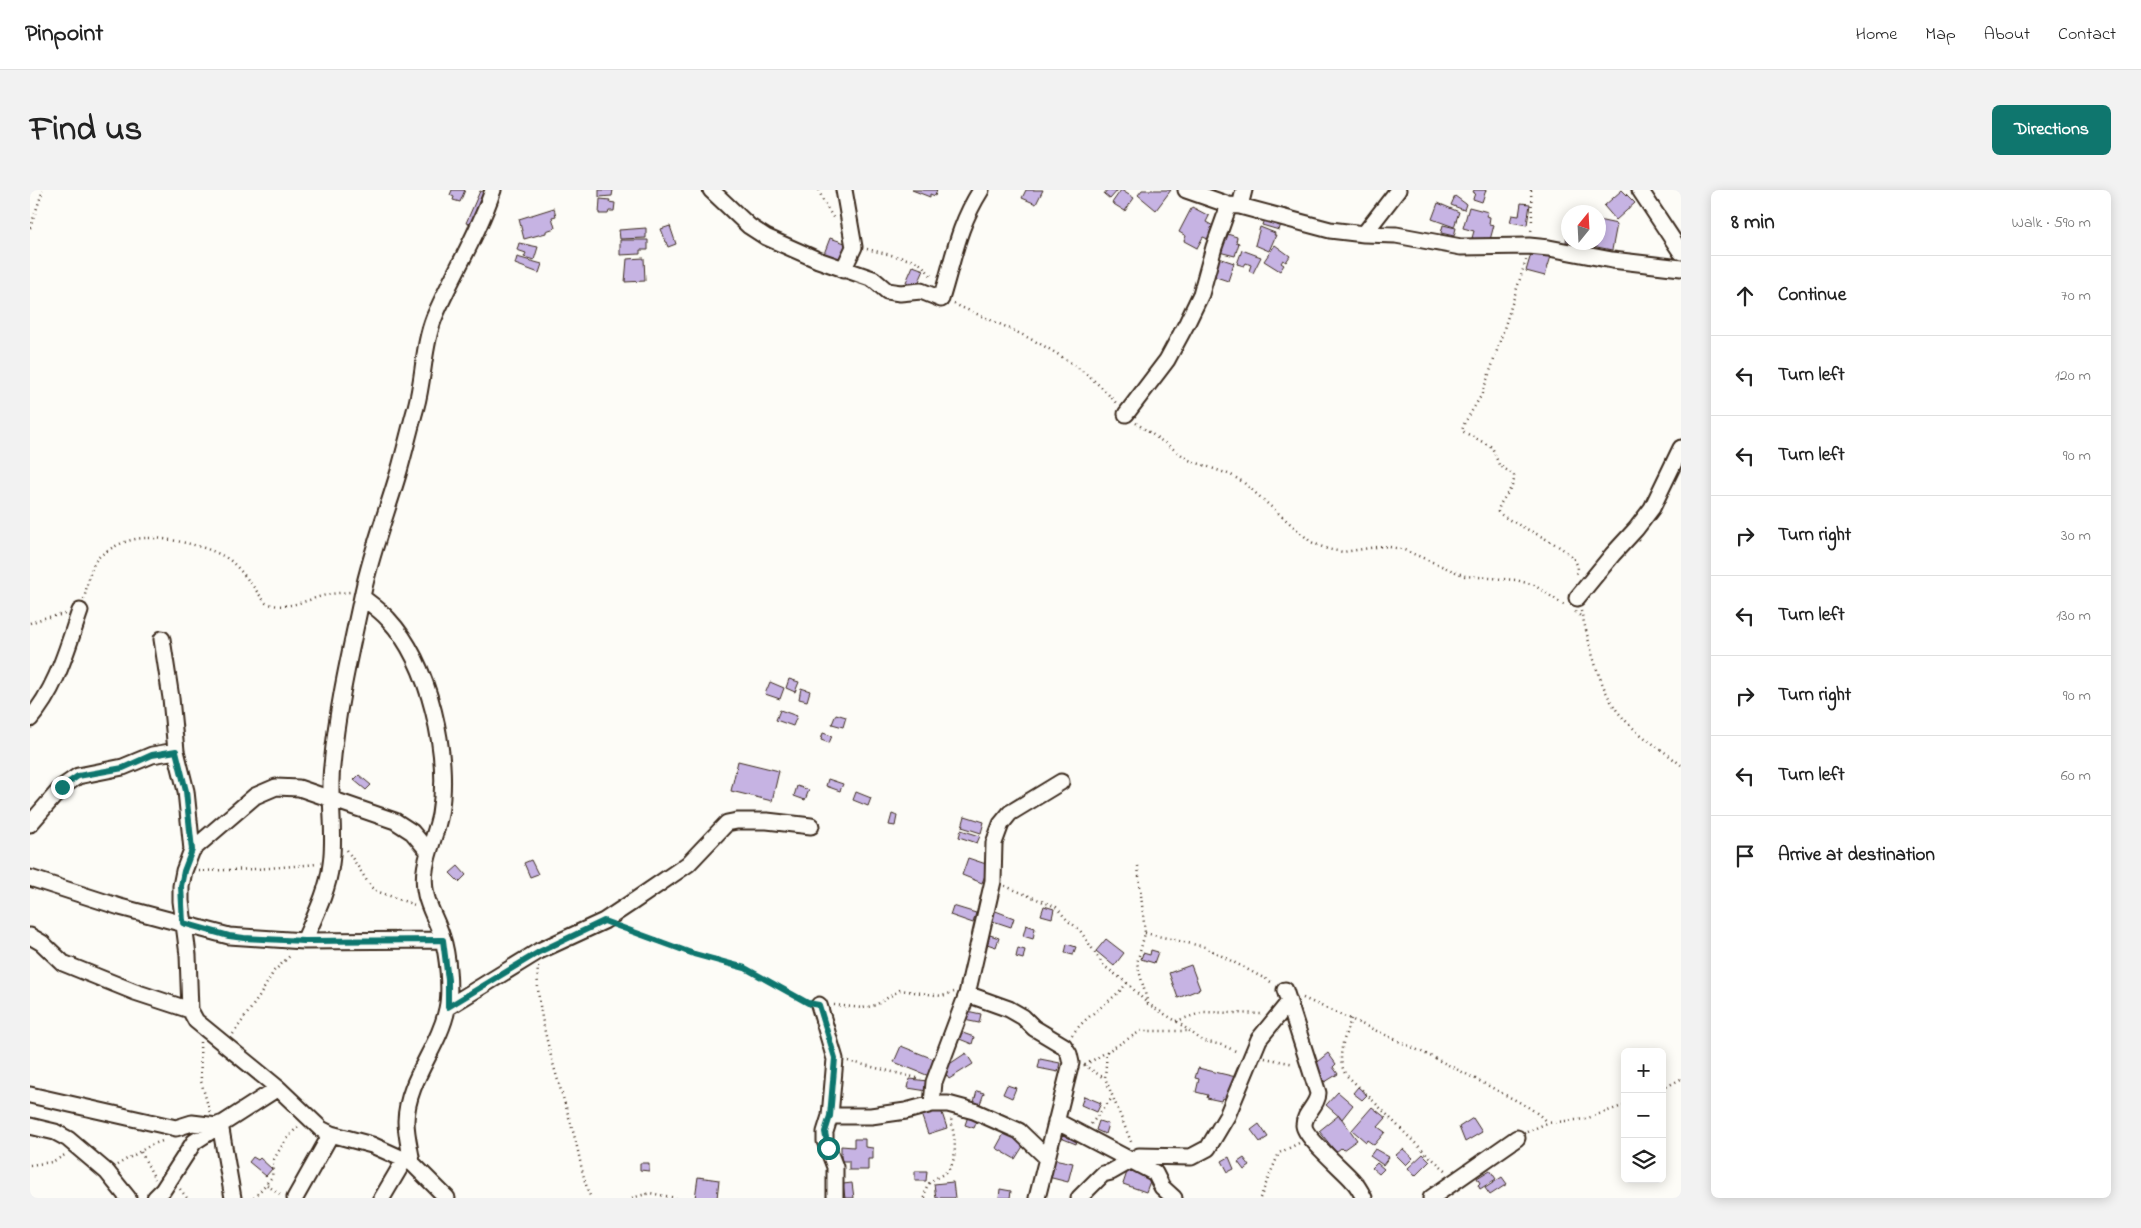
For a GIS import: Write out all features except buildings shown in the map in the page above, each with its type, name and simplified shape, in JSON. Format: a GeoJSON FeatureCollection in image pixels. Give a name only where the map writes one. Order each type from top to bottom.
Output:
{"type":"FeatureCollection","features":[{"type":"Feature","properties":{"kind":"street"},"geometry":{"type":"LineString","coordinates":[[302,941],[321,904],[332,862],[330,800],[337,724],[363,594],[380,525],[399,472],[415,411],[425,353],[434,320],[479,228],[493,190]]}},
{"type":"Feature","properties":{"kind":"street"},"geometry":{"type":"LineString","coordinates":[[711,190],[749,226],[766,237],[843,270],[873,279],[887,291],[900,293],[921,291],[943,292],[957,237],[965,216],[981,190]]}},
{"type":"Feature","properties":{"kind":"street"},"geometry":{"type":"LineString","coordinates":[[843,270],[854,245],[844,190]]}},
{"type":"Feature","properties":{"kind":"street"},"geometry":{"type":"LineString","coordinates":[[1186,190],[1235,206],[1320,228],[1364,234],[1406,236],[1461,247],[1529,246],[1612,260],[1681,268]]}},
{"type":"Feature","properties":{"kind":"street"},"geometry":{"type":"LineString","coordinates":[[1126,414],[1167,360],[1191,316],[1201,294],[1214,247],[1244,190]]}},
{"type":"Feature","properties":{"kind":"street"},"geometry":{"type":"LineString","coordinates":[[1364,234],[1398,190]]}},
{"type":"Feature","properties":{"kind":"street"},"geometry":{"type":"LineString","coordinates":[[1640,190],[1681,252]]}},
{"type":"Feature","properties":{"kind":"street"},"geometry":{"type":"LineString","coordinates":[[1573,605],[1652,508],[1681,448]]}},
{"type":"Feature","properties":{"kind":"street"},"geometry":{"type":"LineString","coordinates":[[1674,465],[1681,479]]}},
{"type":"Feature","properties":{"kind":"street"},"geometry":{"type":"LineString","coordinates":[[363,594],[388,619],[403,640],[427,688],[436,718],[443,791],[440,816],[428,851],[425,877],[426,895],[443,940],[448,980],[448,1007],[441,1031],[416,1081],[409,1101],[406,1122],[409,1161],[382,1198]]}},
{"type":"Feature","properties":{"kind":"street"},"geometry":{"type":"LineString","coordinates":[[30,719],[39,709],[57,677],[80,611]]}},
{"type":"Feature","properties":{"kind":"street"},"geometry":{"type":"LineString","coordinates":[[162,639],[171,698],[176,751],[186,791],[192,850],[184,871],[181,886],[193,1015]]}},
{"type":"Feature","properties":{"kind":"street"},"geometry":{"type":"LineString","coordinates":[[30,824],[62,787],[78,776],[123,768],[152,755],[176,751]]}},
{"type":"Feature","properties":{"kind":"street"},"geometry":{"type":"LineString","coordinates":[[932,1104],[934,1082],[967,994],[993,881],[994,843],[1001,824],[1010,813],[1061,782]]}},
{"type":"Feature","properties":{"kind":"street"},"geometry":{"type":"LineString","coordinates":[[192,850],[255,796],[276,787],[299,788],[330,800],[377,813],[395,821],[412,832],[428,851]]}},
{"type":"Feature","properties":{"kind":"street"},"geometry":{"type":"LineString","coordinates":[[448,1007],[539,952],[604,921],[688,864],[727,823],[736,821],[768,821],[811,826]]}},
{"type":"Feature","properties":{"kind":"street"},"geometry":{"type":"LineString","coordinates":[[30,878],[120,906],[229,936],[302,941],[443,940]]}},
{"type":"Feature","properties":{"kind":"street"},"geometry":{"type":"LineString","coordinates":[[30,936],[42,943],[64,963],[193,1015],[225,1045],[278,1088],[306,1117],[331,1134],[372,1145],[409,1161],[447,1198]]}},
{"type":"Feature","properties":{"kind":"street"},"geometry":{"type":"LineString","coordinates":[[967,994],[1009,1009],[1064,1046],[1069,1054],[1071,1063],[1068,1077],[1037,1198]]}},
{"type":"Feature","properties":{"kind":"street"},"geometry":{"type":"LineString","coordinates":[[1079,1198],[1103,1174],[1135,1159],[1191,1157],[1208,1148],[1227,1116],[1250,1056],[1259,1039],[1285,1002],[1302,1038],[1308,1067],[1318,1093],[1317,1100],[1304,1125],[1312,1139],[1354,1182],[1364,1198]]}},
{"type":"Feature","properties":{"kind":"street"},"geometry":{"type":"LineString","coordinates":[[819,1005],[835,1058],[830,1116],[825,1132],[825,1141],[834,1168],[835,1198]]}},
{"type":"Feature","properties":{"kind":"street"},"geometry":{"type":"LineString","coordinates":[[159,1194],[194,1142],[217,1125],[278,1088]]}},
{"type":"Feature","properties":{"kind":"street"},"geometry":{"type":"LineString","coordinates":[[30,1095],[176,1128],[192,1123],[217,1125]]}},
{"type":"Feature","properties":{"kind":"street"},"geometry":{"type":"LineString","coordinates":[[830,1116],[871,1116],[906,1111],[932,1104],[948,1104],[974,1111],[1019,1131],[1046,1158]]}},
{"type":"Feature","properties":{"kind":"street"},"geometry":{"type":"LineString","coordinates":[[1056,1121],[1135,1159],[1155,1173],[1162,1187],[1174,1198]]}},
{"type":"Feature","properties":{"kind":"street"},"geometry":{"type":"LineString","coordinates":[[217,1125],[233,1198]]}},
{"type":"Feature","properties":{"kind":"street"},"geometry":{"type":"LineString","coordinates":[[30,1126],[55,1132],[68,1139],[107,1172],[128,1198]]}},
{"type":"Feature","properties":{"kind":"street"},"geometry":{"type":"LineString","coordinates":[[295,1198],[331,1134]]}},
{"type":"Feature","properties":{"kind":"street"},"geometry":{"type":"LineString","coordinates":[[1431,1198],[1452,1189],[1517,1138]]}},
{"type":"Feature","properties":{"kind":"path"},"geometry":{"type":"LineString","coordinates":[[30,228],[43,190]]}},
{"type":"Feature","properties":{"kind":"path"},"geometry":{"type":"LineString","coordinates":[[819,190],[823,201],[836,220]]}},
{"type":"Feature","properties":{"kind":"path"},"geometry":{"type":"LineString","coordinates":[[1530,190],[1532,220],[1525,265],[1481,396],[1464,424],[1462,431],[1492,447],[1499,465],[1514,475],[1513,484],[1498,512],[1503,517],[1547,539],[1577,563],[1578,569],[1573,605],[1582,617]]}},
{"type":"Feature","properties":{"kind":"path"},"geometry":{"type":"LineString","coordinates":[[854,245],[915,261],[922,265],[943,292],[1039,344],[1085,374],[1144,430],[1189,460],[1231,475],[1243,482],[1312,542],[1327,549],[1343,552],[1383,546],[1402,549],[1466,576],[1516,580],[1534,585],[1573,605],[1582,617],[1605,691],[1619,713],[1637,731],[1681,765]]}},
{"type":"Feature","properties":{"kind":"path"},"geometry":{"type":"LineString","coordinates":[[30,623],[44,618],[80,611],[98,558],[119,545],[144,538],[200,547],[226,558],[237,567],[266,603],[274,606],[284,607],[328,595],[363,594]]}},
{"type":"Feature","properties":{"kind":"path"},"geometry":{"type":"LineString","coordinates":[[332,835],[346,849],[371,887],[397,899],[432,910]]}},
{"type":"Feature","properties":{"kind":"path"},"geometry":{"type":"LineString","coordinates":[[184,871],[264,868],[332,862]]}},
{"type":"Feature","properties":{"kind":"path"},"geometry":{"type":"LineString","coordinates":[[1138,866],[1145,933],[1137,963],[1148,1004]]}},
{"type":"Feature","properties":{"kind":"path"},"geometry":{"type":"LineString","coordinates":[[993,881],[1056,907],[1068,921],[1079,929],[1104,966],[1127,983],[1148,1004],[1176,1021],[1206,1043],[1222,1045],[1250,1056],[1308,1067]]}},
{"type":"Feature","properties":{"kind":"path"},"geometry":{"type":"LineString","coordinates":[[604,921],[694,954],[745,968],[802,1000],[819,1005],[843,1004],[863,1008],[876,1005],[900,990],[934,996],[942,996],[958,991],[967,994]]}},
{"type":"Feature","properties":{"kind":"path"},"geometry":{"type":"LineString","coordinates":[[1145,933],[1206,947],[1285,1002],[1351,1019],[1537,1112],[1547,1123]]}},
{"type":"Feature","properties":{"kind":"path"},"geometry":{"type":"LineString","coordinates":[[225,1045],[259,997],[274,971],[292,954],[302,941]]}},
{"type":"Feature","properties":{"kind":"path"},"geometry":{"type":"LineString","coordinates":[[539,952],[538,972],[544,1023],[585,1183],[591,1198]]}},
{"type":"Feature","properties":{"kind":"path"},"geometry":{"type":"LineString","coordinates":[[1064,1046],[1085,1019],[1118,994],[1127,983]]}},
{"type":"Feature","properties":{"kind":"path"},"geometry":{"type":"LineString","coordinates":[[1176,1021],[1204,1012],[1285,1002]]}},
{"type":"Feature","properties":{"kind":"path"},"geometry":{"type":"LineString","coordinates":[[193,1015],[200,1045],[201,1080],[217,1125]]}},
{"type":"Feature","properties":{"kind":"path"},"geometry":{"type":"LineString","coordinates":[[1351,1019],[1340,1059],[1341,1066],[1346,1075],[1425,1154],[1452,1189]]}},
{"type":"Feature","properties":{"kind":"path"},"geometry":{"type":"LineString","coordinates":[[1068,1077],[1084,1065],[1141,1031],[1190,1032]]}},
{"type":"Feature","properties":{"kind":"path"},"geometry":{"type":"LineString","coordinates":[[1107,1051],[1104,1078],[1135,1159]]}},
{"type":"Feature","properties":{"kind":"path"},"geometry":{"type":"LineString","coordinates":[[835,1058],[934,1082]]}},
{"type":"Feature","properties":{"kind":"path"},"geometry":{"type":"LineString","coordinates":[[1084,1065],[1104,1078]]}},
{"type":"Feature","properties":{"kind":"path"},"geometry":{"type":"LineString","coordinates":[[1666,1087],[1681,1079]]}},
{"type":"Feature","properties":{"kind":"path"},"geometry":{"type":"LineString","coordinates":[[1082,1135],[1112,1098]]}},
{"type":"Feature","properties":{"kind":"path"},"geometry":{"type":"LineString","coordinates":[[925,1198],[925,1190],[928,1184],[949,1170],[956,1148],[948,1104]]}},
{"type":"Feature","properties":{"kind":"path"},"geometry":{"type":"LineString","coordinates":[[1517,1138],[1535,1127],[1547,1123],[1585,1119],[1621,1106]]}},
{"type":"Feature","properties":{"kind":"path"},"geometry":{"type":"LineString","coordinates":[[254,1198],[272,1177],[274,1159],[285,1141],[306,1117]]}},
{"type":"Feature","properties":{"kind":"path"},"geometry":{"type":"LineString","coordinates":[[107,1172],[166,1139],[176,1128]]}},
{"type":"Feature","properties":{"kind":"path"},"geometry":{"type":"LineString","coordinates":[[1260,1198],[1280,1152],[1290,1146],[1312,1139]]}},
{"type":"Feature","properties":{"kind":"path"},"geometry":{"type":"LineString","coordinates":[[30,1165],[52,1162],[77,1148]]}},
{"type":"Feature","properties":{"kind":"path"},"geometry":{"type":"LineString","coordinates":[[141,1152],[159,1194]]}},
{"type":"Feature","properties":{"kind":"path"},"geometry":{"type":"LineString","coordinates":[[267,1185],[284,1198]]}},
{"type":"Feature","properties":{"kind":"path"},"geometry":{"type":"LineString","coordinates":[[632,1198],[650,1193],[676,1198]]}},
{"type":"Feature","properties":{"kind":"route"},"geometry":{"type":"LineString","coordinates":[[62,787],[78,776],[123,768],[152,755],[176,751],[186,791],[192,850],[184,871],[181,886],[183,923],[229,936],[244,938],[304,941],[443,940],[448,980],[448,1007],[539,952],[604,921],[694,954],[745,968],[808,1003],[819,1005],[835,1058],[830,1116],[825,1132],[825,1141],[828,1148]]}}]}
